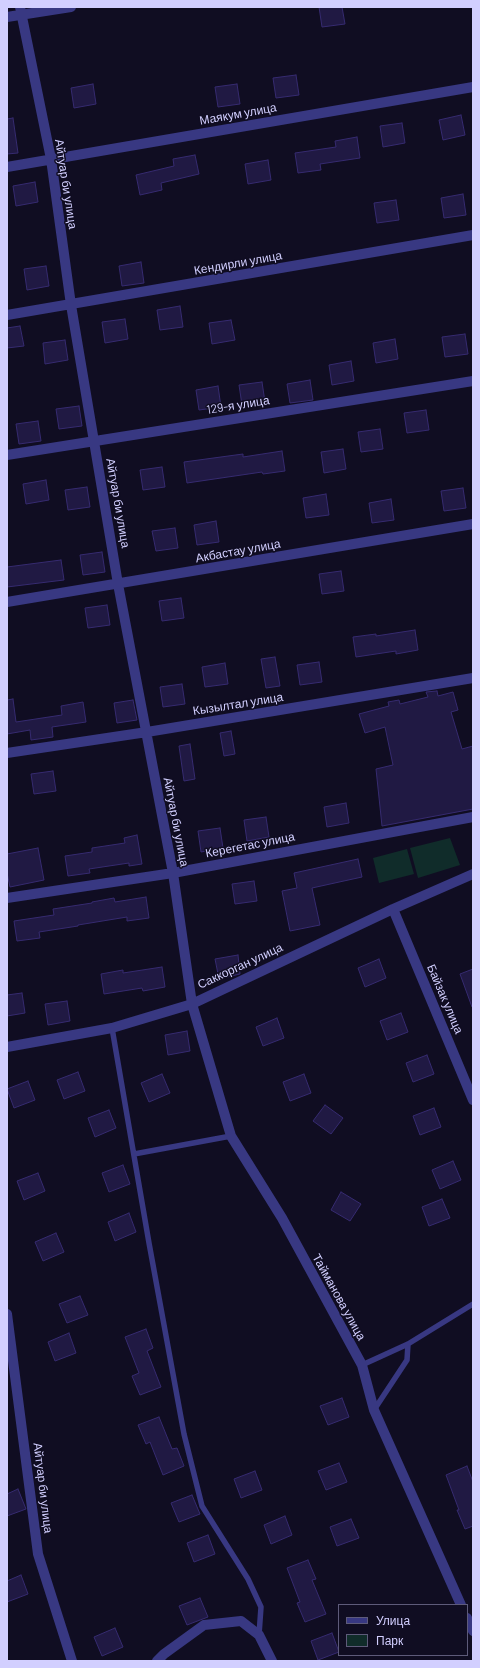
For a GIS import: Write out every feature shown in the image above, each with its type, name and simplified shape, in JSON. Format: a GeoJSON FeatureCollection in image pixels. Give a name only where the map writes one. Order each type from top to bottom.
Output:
{"type":"FeatureCollection","features":[{"type":"Feature","properties":{"kind":"street"},"geometry":{"type":"LineString","coordinates":[[7,17],[21,11],[72,7]]}},
{"type":"Feature","properties":{"kind":"street","name":"Айтуар би улица"},"geometry":{"type":"LineString","coordinates":[[21,11],[51,159],[71,305],[118,584],[173,873],[192,1004]]}},
{"type":"Feature","properties":{"kind":"street","name":"Маякум улица"},"geometry":{"type":"LineString","coordinates":[[7,167],[473,87]]}},
{"type":"Feature","properties":{"kind":"street","name":"Кендирли улица"},"geometry":{"type":"LineString","coordinates":[[7,315],[473,235]]}},
{"type":"Feature","properties":{"kind":"street","name":"129-я улица"},"geometry":{"type":"LineString","coordinates":[[7,455],[473,381]]}},
{"type":"Feature","properties":{"kind":"street","name":"Акбастау улица"},"geometry":{"type":"LineString","coordinates":[[7,602],[473,524]]}},
{"type":"Feature","properties":{"kind":"street","name":"Кызылтал улица"},"geometry":{"type":"LineString","coordinates":[[7,753],[146,732],[473,678]]}},
{"type":"Feature","properties":{"kind":"street","name":"Керегетас улица"},"geometry":{"type":"LineString","coordinates":[[7,898],[173,873],[473,817]]}},
{"type":"Feature","properties":{"kind":"street","name":"Саккорган улица"},"geometry":{"type":"LineString","coordinates":[[7,1047],[112,1028],[192,1004],[393,909],[473,874]]}},
{"type":"Feature","properties":{"kind":"street","name":"Байзак улица"},"geometry":{"type":"LineString","coordinates":[[393,909],[473,1100]]}},
{"type":"Feature","properties":{"kind":"street","name":"Тайманова улица"},"geometry":{"type":"LineString","coordinates":[[192,1004],[231,1136],[282,1218],[362,1365],[374,1410],[461,1604]]}},
{"type":"Feature","properties":{"kind":"street","name":"Айтуар би улица"},"geometry":{"type":"LineString","coordinates":[[7,1314],[38,1554],[72,1661]]}},
{"type":"Feature","properties":{"kind":"street"},"geometry":{"type":"LineString","coordinates":[[468,1620],[473,1631]]}},
{"type":"Feature","properties":{"kind":"street"},"geometry":{"type":"LineString","coordinates":[[157,1661],[164,1654],[204,1625],[241,1621],[259,1635],[272,1661]]}},
{"type":"Feature","properties":{"kind":"lane"},"geometry":{"type":"LineString","coordinates":[[112,1028],[184,1434],[202,1506],[248,1579],[261,1607],[259,1635]]}},
{"type":"Feature","properties":{"kind":"lane"},"geometry":{"type":"LineString","coordinates":[[134,1154],[231,1136]]}},
{"type":"Feature","properties":{"kind":"lane"},"geometry":{"type":"LineString","coordinates":[[362,1365],[408,1344],[473,1304]]}},
{"type":"Feature","properties":{"kind":"lane"},"geometry":{"type":"LineString","coordinates":[[374,1410],[407,1360],[408,1344]]}},
{"type":"Feature","properties":{"kind":"green space"},"geometry":{"type":"Polygon","coordinates":[[[450,838],[460,865],[418,878],[410,848],[450,838]]]}},
{"type":"Feature","properties":{"kind":"green space"},"geometry":{"type":"Polygon","coordinates":[[[407,849],[414,874],[379,883],[373,858],[407,849]]]}},
{"type":"Feature","properties":{"kind":"building"},"geometry":{"type":"Polygon","coordinates":[[[319,7],[342,7],[345,24],[322,27],[319,7]]]}},
{"type":"Feature","properties":{"kind":"building"},"geometry":{"type":"Polygon","coordinates":[[[296,75],[299,95],[276,98],[273,78],[296,75]]]}},
{"type":"Feature","properties":{"kind":"building"},"geometry":{"type":"Polygon","coordinates":[[[93,84],[96,104],[74,108],[71,88],[93,84]]]}},
{"type":"Feature","properties":{"kind":"building"},"geometry":{"type":"Polygon","coordinates":[[[237,84],[240,104],[218,107],[215,87],[237,84]]]}},
{"type":"Feature","properties":{"kind":"building"},"geometry":{"type":"Polygon","coordinates":[[[461,115],[465,135],[443,140],[439,120],[461,115]]]}},
{"type":"Feature","properties":{"kind":"building"},"geometry":{"type":"Polygon","coordinates":[[[13,118],[18,153],[7,154],[7,119],[13,118]]]}},
{"type":"Feature","properties":{"kind":"building"},"geometry":{"type":"Polygon","coordinates":[[[402,123],[405,143],[383,147],[380,126],[402,123]]]}},
{"type":"Feature","properties":{"kind":"building"},"geometry":{"type":"Polygon","coordinates":[[[357,137],[360,158],[320,164],[321,170],[298,173],[295,153],[336,147],[335,141],[357,137]]]}},
{"type":"Feature","properties":{"kind":"building"},"geometry":{"type":"Polygon","coordinates":[[[195,155],[199,174],[161,183],[162,190],[140,195],[136,175],[174,166],[173,159],[195,155]]]}},
{"type":"Feature","properties":{"kind":"building"},"geometry":{"type":"Polygon","coordinates":[[[268,160],[271,180],[248,184],[245,164],[268,160]]]}},
{"type":"Feature","properties":{"kind":"building"},"geometry":{"type":"Polygon","coordinates":[[[35,182],[38,202],[16,206],[13,186],[35,182]]]}},
{"type":"Feature","properties":{"kind":"building"},"geometry":{"type":"Polygon","coordinates":[[[463,194],[466,215],[444,218],[441,198],[463,194]]]}},
{"type":"Feature","properties":{"kind":"building"},"geometry":{"type":"Polygon","coordinates":[[[396,200],[399,220],[377,223],[374,203],[396,200]]]}},
{"type":"Feature","properties":{"kind":"building"},"geometry":{"type":"Polygon","coordinates":[[[141,262],[144,283],[122,286],[119,266],[141,262]]]}},
{"type":"Feature","properties":{"kind":"building"},"geometry":{"type":"Polygon","coordinates":[[[46,266],[49,286],[27,290],[24,269],[46,266]]]}},
{"type":"Feature","properties":{"kind":"building"},"geometry":{"type":"Polygon","coordinates":[[[180,306],[183,327],[160,330],[157,310],[180,306]]]}},
{"type":"Feature","properties":{"kind":"building"},"geometry":{"type":"Polygon","coordinates":[[[125,319],[128,339],[105,343],[102,322],[125,319]]]}},
{"type":"Feature","properties":{"kind":"building"},"geometry":{"type":"Polygon","coordinates":[[[231,320],[235,340],[212,344],[209,323],[231,320]]]}},
{"type":"Feature","properties":{"kind":"building"},"geometry":{"type":"Polygon","coordinates":[[[20,326],[24,346],[7,348],[7,328],[20,326]]]}},
{"type":"Feature","properties":{"kind":"building"},"geometry":{"type":"Polygon","coordinates":[[[465,334],[468,354],[445,357],[442,337],[465,334]]]}},
{"type":"Feature","properties":{"kind":"building"},"geometry":{"type":"Polygon","coordinates":[[[395,339],[398,359],[376,363],[373,343],[395,339]]]}},
{"type":"Feature","properties":{"kind":"building"},"geometry":{"type":"Polygon","coordinates":[[[65,340],[68,360],[45,364],[43,343],[65,340]]]}},
{"type":"Feature","properties":{"kind":"building"},"geometry":{"type":"Polygon","coordinates":[[[351,361],[354,381],[332,385],[329,365],[351,361]]]}},
{"type":"Feature","properties":{"kind":"building"},"geometry":{"type":"Polygon","coordinates":[[[310,380],[313,400],[290,403],[287,384],[310,380]]]}},
{"type":"Feature","properties":{"kind":"building"},"geometry":{"type":"Polygon","coordinates":[[[262,382],[265,402],[242,405],[239,385],[262,382]]]}},
{"type":"Feature","properties":{"kind":"building"},"geometry":{"type":"Polygon","coordinates":[[[218,386],[221,407],[199,410],[196,390],[218,386]]]}},
{"type":"Feature","properties":{"kind":"building"},"geometry":{"type":"Polygon","coordinates":[[[79,406],[82,426],[59,429],[56,409],[79,406]]]}},
{"type":"Feature","properties":{"kind":"building"},"geometry":{"type":"Polygon","coordinates":[[[426,410],[429,430],[407,433],[404,413],[426,410]]]}},
{"type":"Feature","properties":{"kind":"building"},"geometry":{"type":"Polygon","coordinates":[[[38,421],[41,441],[19,444],[16,424],[38,421]]]}},
{"type":"Feature","properties":{"kind":"building"},"geometry":{"type":"Polygon","coordinates":[[[380,429],[383,449],[361,452],[358,432],[380,429]]]}},
{"type":"Feature","properties":{"kind":"building"},"geometry":{"type":"Polygon","coordinates":[[[343,449],[346,469],[324,473],[321,452],[343,449]]]}},
{"type":"Feature","properties":{"kind":"building"},"geometry":{"type":"Polygon","coordinates":[[[282,451],[285,471],[263,474],[262,472],[187,483],[184,462],[243,454],[243,457],[282,451]]]}},
{"type":"Feature","properties":{"kind":"building"},"geometry":{"type":"Polygon","coordinates":[[[162,467],[165,487],[143,490],[140,470],[162,467]]]}},
{"type":"Feature","properties":{"kind":"building"},"geometry":{"type":"Polygon","coordinates":[[[46,480],[49,500],[26,504],[23,484],[46,480]]]}},
{"type":"Feature","properties":{"kind":"building"},"geometry":{"type":"Polygon","coordinates":[[[87,487],[90,507],[68,510],[65,490],[87,487]]]}},
{"type":"Feature","properties":{"kind":"building"},"geometry":{"type":"Polygon","coordinates":[[[463,488],[466,508],[444,511],[441,491],[463,488]]]}},
{"type":"Feature","properties":{"kind":"building"},"geometry":{"type":"Polygon","coordinates":[[[326,494],[329,515],[306,518],[303,498],[326,494]]]}},
{"type":"Feature","properties":{"kind":"building"},"geometry":{"type":"Polygon","coordinates":[[[391,499],[394,520],[372,523],[369,503],[391,499]]]}},
{"type":"Feature","properties":{"kind":"building"},"geometry":{"type":"Polygon","coordinates":[[[216,521],[219,542],[197,545],[194,525],[216,521]]]}},
{"type":"Feature","properties":{"kind":"building"},"geometry":{"type":"Polygon","coordinates":[[[175,528],[178,548],[156,551],[152,531],[175,528]]]}},
{"type":"Feature","properties":{"kind":"building"},"geometry":{"type":"Polygon","coordinates":[[[102,552],[105,572],[83,575],[80,555],[102,552]]]}},
{"type":"Feature","properties":{"kind":"building"},"geometry":{"type":"Polygon","coordinates":[[[61,560],[64,580],[7,587],[7,567],[61,560]]]}},
{"type":"Feature","properties":{"kind":"building"},"geometry":{"type":"Polygon","coordinates":[[[341,571],[344,591],[322,594],[319,574],[341,571]]]}},
{"type":"Feature","properties":{"kind":"building"},"geometry":{"type":"Polygon","coordinates":[[[181,598],[184,618],[162,621],[159,601],[181,598]]]}},
{"type":"Feature","properties":{"kind":"building"},"geometry":{"type":"Polygon","coordinates":[[[107,605],[110,625],[88,628],[85,608],[107,605]]]}},
{"type":"Feature","properties":{"kind":"building"},"geometry":{"type":"Polygon","coordinates":[[[415,630],[418,650],[396,654],[396,651],[356,657],[353,637],[376,634],[376,636],[415,630]]]}},
{"type":"Feature","properties":{"kind":"building"},"geometry":{"type":"Polygon","coordinates":[[[275,657],[280,686],[266,688],[261,659],[275,657]]]}},
{"type":"Feature","properties":{"kind":"building"},"geometry":{"type":"Polygon","coordinates":[[[319,662],[322,682],[300,685],[297,665],[319,662]]]}},
{"type":"Feature","properties":{"kind":"building"},"geometry":{"type":"Polygon","coordinates":[[[225,663],[228,684],[205,687],[202,667],[225,663]]]}},
{"type":"Feature","properties":{"kind":"building"},"geometry":{"type":"Polygon","coordinates":[[[182,684],[185,704],[163,707],[160,687],[182,684]]]}},
{"type":"Feature","properties":{"kind":"building"},"geometry":{"type":"Polygon","coordinates":[[[437,691],[438,696],[453,692],[458,710],[451,712],[462,749],[473,746],[473,809],[382,826],[376,769],[393,765],[385,727],[365,733],[359,714],[389,706],[388,702],[399,700],[400,704],[428,697],[426,692],[437,691]]]}},
{"type":"Feature","properties":{"kind":"building"},"geometry":{"type":"Polygon","coordinates":[[[13,699],[16,722],[62,715],[61,706],[83,702],[86,722],[52,727],[53,737],[31,740],[30,730],[7,734],[7,700],[13,699]]]}},
{"type":"Feature","properties":{"kind":"building"},"geometry":{"type":"Polygon","coordinates":[[[133,700],[137,720],[117,723],[114,703],[133,700]]]}},
{"type":"Feature","properties":{"kind":"building"},"geometry":{"type":"Polygon","coordinates":[[[231,731],[235,754],[224,756],[220,733],[231,731]]]}},
{"type":"Feature","properties":{"kind":"building"},"geometry":{"type":"Polygon","coordinates":[[[190,744],[195,779],[184,781],[179,746],[190,744]]]}},
{"type":"Feature","properties":{"kind":"building"},"geometry":{"type":"Polygon","coordinates":[[[53,771],[56,791],[34,794],[31,774],[53,771]]]}},
{"type":"Feature","properties":{"kind":"building"},"geometry":{"type":"Polygon","coordinates":[[[346,803],[349,823],[327,827],[324,807],[346,803]]]}},
{"type":"Feature","properties":{"kind":"building"},"geometry":{"type":"Polygon","coordinates":[[[266,817],[269,837],[247,841],[244,820],[266,817]]]}},
{"type":"Feature","properties":{"kind":"building"},"geometry":{"type":"Polygon","coordinates":[[[220,828],[223,848],[201,852],[198,831],[220,828]]]}},
{"type":"Feature","properties":{"kind":"building"},"geometry":{"type":"Polygon","coordinates":[[[137,835],[142,864],[129,866],[129,863],[89,869],[90,873],[68,876],[65,856],[92,852],[92,848],[125,843],[124,838],[137,835]]]}},
{"type":"Feature","properties":{"kind":"building"},"geometry":{"type":"Polygon","coordinates":[[[38,848],[44,880],[10,887],[7,873],[7,854],[38,848]]]}},
{"type":"Feature","properties":{"kind":"building"},"geometry":{"type":"Polygon","coordinates":[[[358,859],[362,877],[312,888],[320,925],[290,931],[282,891],[297,888],[294,873],[358,859]]]}},
{"type":"Feature","properties":{"kind":"building"},"geometry":{"type":"Polygon","coordinates":[[[254,881],[257,901],[235,904],[232,884],[254,881]]]}},
{"type":"Feature","properties":{"kind":"building"},"geometry":{"type":"Polygon","coordinates":[[[146,897],[149,918],[127,921],[127,917],[78,925],[39,932],[40,938],[17,941],[14,921],[54,915],[53,909],[114,898],[115,902],[146,897]]]}},
{"type":"Feature","properties":{"kind":"building"},"geometry":{"type":"Polygon","coordinates":[[[238,955],[240,974],[219,979],[215,959],[238,955]]]}},
{"type":"Feature","properties":{"kind":"building"},"geometry":{"type":"Polygon","coordinates":[[[379,959],[386,978],[365,987],[358,968],[379,959]]]}},
{"type":"Feature","properties":{"kind":"building"},"geometry":{"type":"Polygon","coordinates":[[[162,967],[165,987],[143,991],[142,988],[104,994],[101,974],[123,970],[123,973],[162,967]]]}},
{"type":"Feature","properties":{"kind":"building"},"geometry":{"type":"Polygon","coordinates":[[[473,969],[473,1007],[472,1007],[460,974],[473,969]]]}},
{"type":"Feature","properties":{"kind":"building"},"geometry":{"type":"Polygon","coordinates":[[[22,993],[25,1013],[7,1016],[7,995],[22,993]]]}},
{"type":"Feature","properties":{"kind":"building"},"geometry":{"type":"Polygon","coordinates":[[[67,1001],[70,1021],[48,1025],[45,1004],[67,1001]]]}},
{"type":"Feature","properties":{"kind":"building"},"geometry":{"type":"Polygon","coordinates":[[[401,1013],[408,1032],[387,1040],[380,1021],[401,1013]]]}},
{"type":"Feature","properties":{"kind":"building"},"geometry":{"type":"Polygon","coordinates":[[[277,1018],[284,1038],[263,1046],[256,1027],[277,1018]]]}},
{"type":"Feature","properties":{"kind":"building"},"geometry":{"type":"Polygon","coordinates":[[[187,1031],[190,1051],[168,1055],[165,1035],[187,1031]]]}},
{"type":"Feature","properties":{"kind":"building"},"geometry":{"type":"Polygon","coordinates":[[[427,1055],[434,1074],[413,1082],[406,1063],[427,1055]]]}},
{"type":"Feature","properties":{"kind":"building"},"geometry":{"type":"Polygon","coordinates":[[[78,1072],[85,1091],[64,1099],[57,1080],[78,1072]]]}},
{"type":"Feature","properties":{"kind":"building"},"geometry":{"type":"Polygon","coordinates":[[[162,1074],[170,1093],[149,1102],[141,1083],[162,1074]]]}},
{"type":"Feature","properties":{"kind":"building"},"geometry":{"type":"Polygon","coordinates":[[[304,1074],[311,1093],[290,1101],[283,1082],[304,1074]]]}},
{"type":"Feature","properties":{"kind":"building"},"geometry":{"type":"Polygon","coordinates":[[[28,1081],[35,1100],[14,1108],[7,1089],[28,1081]]]}},
{"type":"Feature","properties":{"kind":"building"},"geometry":{"type":"Polygon","coordinates":[[[325,1105],[343,1118],[331,1134],[313,1121],[325,1105]]]}},
{"type":"Feature","properties":{"kind":"building"},"geometry":{"type":"Polygon","coordinates":[[[434,1108],[441,1127],[420,1135],[413,1116],[434,1108]]]}},
{"type":"Feature","properties":{"kind":"building"},"geometry":{"type":"Polygon","coordinates":[[[109,1110],[116,1128],[95,1137],[88,1118],[109,1110]]]}},
{"type":"Feature","properties":{"kind":"building"},"geometry":{"type":"Polygon","coordinates":[[[453,1161],[461,1180],[440,1189],[432,1170],[453,1161]]]}},
{"type":"Feature","properties":{"kind":"building"},"geometry":{"type":"Polygon","coordinates":[[[123,1165],[130,1184],[109,1192],[102,1173],[123,1165]]]}},
{"type":"Feature","properties":{"kind":"building"},"geometry":{"type":"Polygon","coordinates":[[[38,1173],[45,1191],[24,1200],[17,1181],[38,1173]]]}},
{"type":"Feature","properties":{"kind":"building"},"geometry":{"type":"Polygon","coordinates":[[[341,1192],[361,1204],[350,1221],[331,1210],[341,1192]]]}},
{"type":"Feature","properties":{"kind":"building"},"geometry":{"type":"Polygon","coordinates":[[[442,1199],[450,1218],[429,1226],[422,1207],[442,1199]]]}},
{"type":"Feature","properties":{"kind":"building"},"geometry":{"type":"Polygon","coordinates":[[[129,1213],[136,1232],[115,1241],[108,1222],[129,1213]]]}},
{"type":"Feature","properties":{"kind":"building"},"geometry":{"type":"Polygon","coordinates":[[[56,1233],[64,1252],[43,1261],[35,1242],[56,1233]]]}},
{"type":"Feature","properties":{"kind":"building"},"geometry":{"type":"Polygon","coordinates":[[[80,1296],[88,1315],[67,1323],[59,1304],[80,1296]]]}},
{"type":"Feature","properties":{"kind":"building"},"geometry":{"type":"Polygon","coordinates":[[[146,1329],[153,1348],[147,1351],[161,1387],[140,1395],[132,1376],[139,1373],[125,1337],[146,1329]]]}},
{"type":"Feature","properties":{"kind":"building"},"geometry":{"type":"Polygon","coordinates":[[[69,1333],[76,1353],[55,1361],[48,1342],[69,1333]]]}},
{"type":"Feature","properties":{"kind":"building"},"geometry":{"type":"Polygon","coordinates":[[[342,1398],[349,1417],[328,1425],[320,1406],[342,1398]]]}},
{"type":"Feature","properties":{"kind":"building"},"geometry":{"type":"Polygon","coordinates":[[[159,1417],[172,1449],[177,1448],[184,1466],[163,1475],[150,1442],[146,1444],[138,1425],[159,1417]]]}},
{"type":"Feature","properties":{"kind":"building"},"geometry":{"type":"Polygon","coordinates":[[[339,1463],[347,1482],[326,1490],[318,1471],[339,1463]]]}},
{"type":"Feature","properties":{"kind":"building"},"geometry":{"type":"Polygon","coordinates":[[[467,1466],[473,1482],[473,1526],[465,1529],[457,1510],[459,1510],[446,1475],[467,1466]]]}},
{"type":"Feature","properties":{"kind":"building"},"geometry":{"type":"Polygon","coordinates":[[[255,1471],[262,1490],[241,1498],[234,1479],[255,1471]]]}},
{"type":"Feature","properties":{"kind":"building"},"geometry":{"type":"Polygon","coordinates":[[[18,1489],[26,1509],[7,1516],[7,1494],[18,1489]]]}},
{"type":"Feature","properties":{"kind":"building"},"geometry":{"type":"Polygon","coordinates":[[[192,1495],[200,1514],[179,1522],[171,1503],[192,1495]]]}},
{"type":"Feature","properties":{"kind":"building"},"geometry":{"type":"Polygon","coordinates":[[[285,1516],[292,1535],[271,1544],[264,1525],[285,1516]]]}},
{"type":"Feature","properties":{"kind":"building"},"geometry":{"type":"Polygon","coordinates":[[[351,1519],[359,1538],[337,1546],[330,1527],[351,1519]]]}},
{"type":"Feature","properties":{"kind":"building"},"geometry":{"type":"Polygon","coordinates":[[[208,1535],[215,1554],[194,1562],[187,1543],[208,1535]]]}},
{"type":"Feature","properties":{"kind":"building"},"geometry":{"type":"Polygon","coordinates":[[[308,1560],[316,1579],[312,1580],[326,1614],[305,1622],[297,1603],[300,1602],[287,1568],[308,1560]]]}},
{"type":"Feature","properties":{"kind":"building"},"geometry":{"type":"Polygon","coordinates":[[[21,1575],[28,1594],[7,1602],[7,1581],[21,1575]]]}},
{"type":"Feature","properties":{"kind":"building"},"geometry":{"type":"Polygon","coordinates":[[[200,1598],[208,1617],[187,1625],[179,1606],[200,1598]]]}},
{"type":"Feature","properties":{"kind":"building"},"geometry":{"type":"Polygon","coordinates":[[[115,1628],[123,1647],[102,1656],[94,1637],[115,1628]]]}},
{"type":"Feature","properties":{"kind":"building"},"geometry":{"type":"Polygon","coordinates":[[[332,1633],[338,1652],[318,1660],[311,1641],[332,1633]]]}}]}
